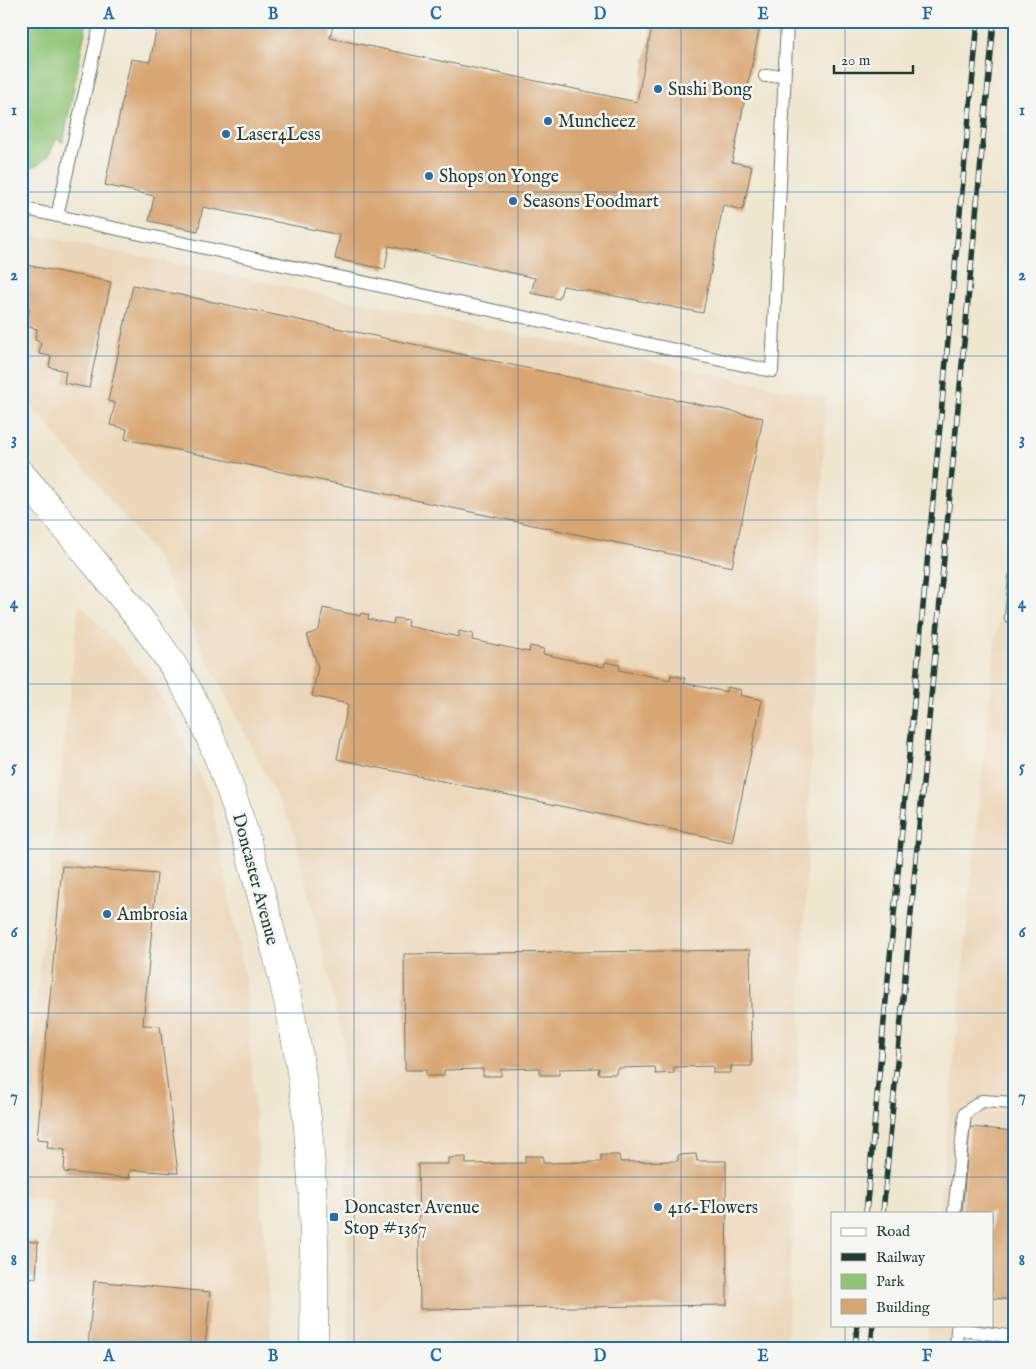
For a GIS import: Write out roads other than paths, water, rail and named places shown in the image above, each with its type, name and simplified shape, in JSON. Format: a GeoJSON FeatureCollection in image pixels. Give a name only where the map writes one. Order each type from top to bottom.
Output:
{"type":"FeatureCollection","features":[{"type":"Feature","properties":{"kind":"street","name":"Doncaster Avenue"},"geometry":{"type":"LineString","coordinates":[[21,474],[123,597],[161,648],[186,688],[219,760],[244,829],[286,995],[301,1072],[310,1156],[315,1275],[314,1348]]}},
{"type":"Feature","properties":{"kind":"lane"},"geometry":{"type":"LineString","coordinates":[[57,216],[101,21]]}},
{"type":"Feature","properties":{"kind":"lane"},"geometry":{"type":"LineString","coordinates":[[21,208],[772,371],[787,21]]}},
{"type":"Feature","properties":{"kind":"lane"},"geometry":{"type":"LineString","coordinates":[[765,76],[784,75]]}},
{"type":"Feature","properties":{"kind":"lane"},"geometry":{"type":"LineString","coordinates":[[1015,578],[1011,617],[1015,617]]}},
{"type":"Feature","properties":{"kind":"lane"},"geometry":{"type":"LineString","coordinates":[[954,1212],[965,1113],[982,1101],[1015,1104]]}},
{"type":"Feature","properties":{"kind":"lane"},"geometry":{"type":"LineString","coordinates":[[956,1348],[956,1327],[1015,1337]]}},
{"type":"Feature","properties":{"kind":"railway"},"geometry":{"type":"LineString","coordinates":[[866,1212],[978,21]]}},
{"type":"Feature","properties":{"kind":"railway"},"geometry":{"type":"LineString","coordinates":[[883,1212],[994,21]]}},
{"type":"Feature","properties":{"kind":"railway"},"geometry":{"type":"LineString","coordinates":[[855,1348],[857,1326]]}},
{"type":"Feature","properties":{"kind":"railway"},"geometry":{"type":"LineString","coordinates":[[871,1348],[873,1326]]}},
{"type":"Feature","properties":{"kind":"place","name":"Sushi Bong"},"geometry":{"type":"Point","coordinates":[658,89]}},
{"type":"Feature","properties":{"kind":"place","name":"Muncheez"},"geometry":{"type":"Point","coordinates":[548,121]}},
{"type":"Feature","properties":{"kind":"place","name":"Laser4Less"},"geometry":{"type":"Point","coordinates":[226,134]}},
{"type":"Feature","properties":{"kind":"place","name":"Shops on Yonge"},"geometry":{"type":"Point","coordinates":[429,176]}},
{"type":"Feature","properties":{"kind":"place","name":"Seasons Foodmart"},"geometry":{"type":"Point","coordinates":[513,201]}},
{"type":"Feature","properties":{"kind":"place","name":"Ambrosia"},"geometry":{"type":"Point","coordinates":[107,914]}},
{"type":"Feature","properties":{"kind":"place","name":"416-Flowers"},"geometry":{"type":"Point","coordinates":[658,1207]}},
{"type":"Feature","properties":{"kind":"place","name":"Doncaster Avenue Stop #1367"},"geometry":{"type":"Point","coordinates":[334,1217]}}]}
